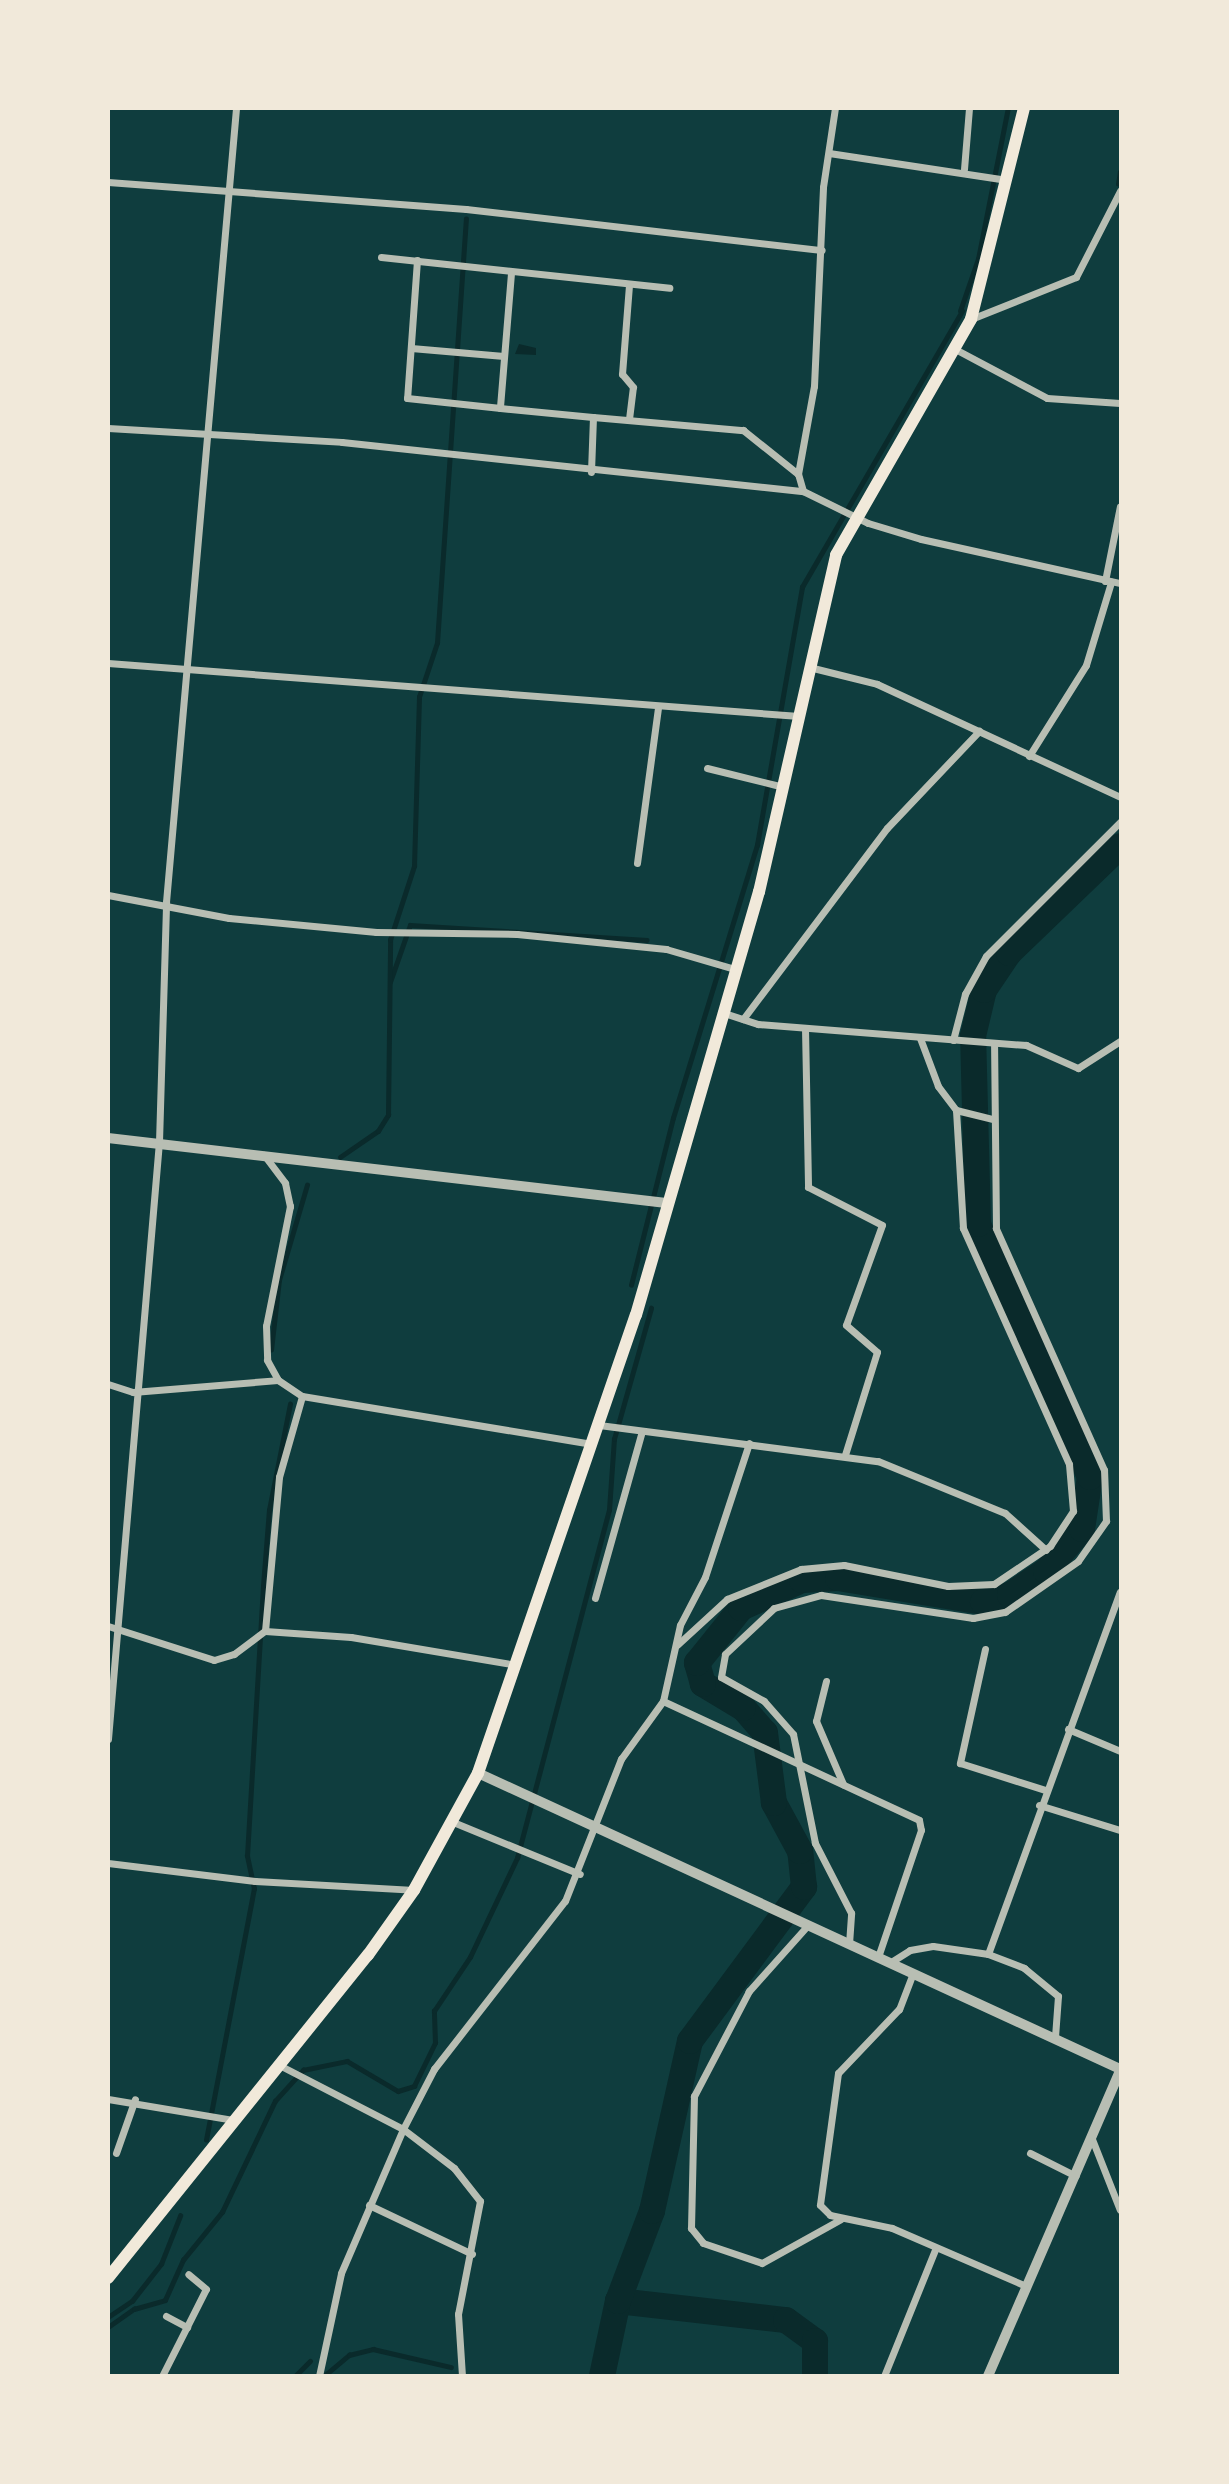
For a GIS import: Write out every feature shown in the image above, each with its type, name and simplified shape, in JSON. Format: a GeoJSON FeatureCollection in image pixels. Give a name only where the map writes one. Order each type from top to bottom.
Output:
{"type":"FeatureCollection","features":[{"type":"Feature","properties":{"kind":"main road"},"geometry":{"type":"LineString","coordinates":[[108,2278],[234,2120],[281,2066],[414,1889],[478,1773],[599,1425],[655,1201],[735,969],[784,787],[808,667],[833,567],[854,517],[971,319],[1024,108]]}},
{"type":"Feature","properties":{"kind":"street"},"geometry":{"type":"LineString","coordinates":[[108,1739],[111,1626],[159,1142],[166,902],[204,435],[236,108]]}},
{"type":"Feature","properties":{"kind":"street"},"geometry":{"type":"LineString","coordinates":[[797,474],[810,420],[829,153],[835,108]]}},
{"type":"Feature","properties":{"kind":"street"},"geometry":{"type":"LineString","coordinates":[[964,169],[969,108]]}},
{"type":"Feature","properties":{"kind":"street"},"geometry":{"type":"LineString","coordinates":[[829,153],[964,169],[1007,180]]}},
{"type":"Feature","properties":{"kind":"street"},"geometry":{"type":"LineString","coordinates":[[108,182],[466,209],[822,250]]}},
{"type":"Feature","properties":{"kind":"street"},"geometry":{"type":"LineString","coordinates":[[971,319],[1076,277],[1121,191]]}},
{"type":"Feature","properties":{"kind":"street"},"geometry":{"type":"LineString","coordinates":[[381,257],[669,288]]}},
{"type":"Feature","properties":{"kind":"street"},"geometry":{"type":"LineString","coordinates":[[417,260],[407,398],[593,418],[743,430],[797,474],[803,491]]}},
{"type":"Feature","properties":{"kind":"street"},"geometry":{"type":"LineString","coordinates":[[500,408],[511,273]]}},
{"type":"Feature","properties":{"kind":"street"},"geometry":{"type":"LineString","coordinates":[[629,285],[622,374],[633,387],[629,419]]}},
{"type":"Feature","properties":{"kind":"street"},"geometry":{"type":"LineString","coordinates":[[411,348],[504,356]]}},
{"type":"Feature","properties":{"kind":"street"},"geometry":{"type":"LineString","coordinates":[[955,349],[1061,402],[1121,403]]}},
{"type":"Feature","properties":{"kind":"street"},"geometry":{"type":"LineString","coordinates":[[591,472],[593,418]]}},
{"type":"Feature","properties":{"kind":"street"},"geometry":{"type":"LineString","coordinates":[[108,428],[342,442],[591,472],[803,491],[854,517],[921,540],[1121,583]]}},
{"type":"Feature","properties":{"kind":"street"},"geometry":{"type":"LineString","coordinates":[[1029,756],[1086,665],[1108,581],[1121,506]]}},
{"type":"Feature","properties":{"kind":"street"},"geometry":{"type":"LineString","coordinates":[[108,663],[185,665],[658,707],[799,716]]}},
{"type":"Feature","properties":{"kind":"street"},"geometry":{"type":"LineString","coordinates":[[808,667],[877,684],[1121,797]]}},
{"type":"Feature","properties":{"kind":"street"},"geometry":{"type":"LineString","coordinates":[[637,863],[658,707]]}},
{"type":"Feature","properties":{"kind":"street"},"geometry":{"type":"LineString","coordinates":[[744,1019],[887,828],[979,731]]}},
{"type":"Feature","properties":{"kind":"street"},"geometry":{"type":"LineString","coordinates":[[707,768],[784,787]]}},
{"type":"Feature","properties":{"kind":"street"},"geometry":{"type":"LineString","coordinates":[[956,1040],[965,994],[986,956],[1121,822]]}},
{"type":"Feature","properties":{"kind":"street"},"geometry":{"type":"LineString","coordinates":[[108,895],[166,902],[256,921],[376,932],[517,934],[666,949],[735,969]]}},
{"type":"Feature","properties":{"kind":"street"},"geometry":{"type":"LineString","coordinates":[[721,1012],[744,1019],[805,1028],[1034,1047],[1078,1068],[1121,1041]]}},
{"type":"Feature","properties":{"kind":"street"},"geometry":{"type":"LineString","coordinates":[[805,1028],[808,1187],[883,1225],[846,1325],[877,1352],[845,1455]]}},
{"type":"Feature","properties":{"kind":"street"},"geometry":{"type":"LineString","coordinates":[[672,1651],[727,1599],[766,1578],[844,1565],[948,1586],[994,1584],[1046,1550],[1065,1528],[1075,1492],[1069,1464],[963,1228],[958,1111],[938,1086],[920,1038]]}},
{"type":"Feature","properties":{"kind":"street"},"geometry":{"type":"LineString","coordinates":[[849,1944],[851,1913],[816,1843],[800,1764],[780,1716],[719,1671],[732,1643],[757,1619],[821,1594],[973,1618],[1005,1612],[1078,1561],[1106,1521],[1104,1469],[996,1228],[988,1119],[990,1043]]}},
{"type":"Feature","properties":{"kind":"street"},"geometry":{"type":"LineString","coordinates":[[958,1111],[988,1119]]}},
{"type":"Feature","properties":{"kind":"street"},"geometry":{"type":"LineString","coordinates":[[108,1138],[655,1201]]}},
{"type":"Feature","properties":{"kind":"street"},"geometry":{"type":"LineString","coordinates":[[264,1155],[285,1184],[290,1206],[266,1326],[267,1360],[278,1380],[302,1396],[592,1444]]}},
{"type":"Feature","properties":{"kind":"street"},"geometry":{"type":"LineString","coordinates":[[108,1384],[133,1392],[278,1380]]}},
{"type":"Feature","properties":{"kind":"street"},"geometry":{"type":"LineString","coordinates":[[265,1630],[279,1476],[302,1396]]}},
{"type":"Feature","properties":{"kind":"street"},"geometry":{"type":"LineString","coordinates":[[599,1425],[845,1455],[990,1506],[1046,1550]]}},
{"type":"Feature","properties":{"kind":"street"},"geometry":{"type":"LineString","coordinates":[[595,1598],[642,1431]]}},
{"type":"Feature","properties":{"kind":"street"},"geometry":{"type":"LineString","coordinates":[[319,2375],[332,2300],[369,2205],[403,2129],[434,2069],[580,1874],[630,1740],[663,1701],[672,1651],[705,1577],[750,1443]]}},
{"type":"Feature","properties":{"kind":"street"},"geometry":{"type":"LineString","coordinates":[[988,1954],[1039,1805],[1121,1592]]}},
{"type":"Feature","properties":{"kind":"street"},"geometry":{"type":"LineString","coordinates":[[111,1626],[214,1660],[234,1654],[265,1630],[352,1637],[517,1665]]}},
{"type":"Feature","properties":{"kind":"street"},"geometry":{"type":"LineString","coordinates":[[985,1649],[960,1763],[1045,1790]]}},
{"type":"Feature","properties":{"kind":"street"},"geometry":{"type":"LineString","coordinates":[[826,1681],[816,1721],[844,1785]]}},
{"type":"Feature","properties":{"kind":"street"},"geometry":{"type":"LineString","coordinates":[[663,1701],[921,1824],[878,1957]]}},
{"type":"Feature","properties":{"kind":"street"},"geometry":{"type":"LineString","coordinates":[[1068,1729],[1121,1751]]}},
{"type":"Feature","properties":{"kind":"street"},"geometry":{"type":"LineString","coordinates":[[478,1773],[1055,2037],[1121,2070],[988,2375]]}},
{"type":"Feature","properties":{"kind":"street"},"geometry":{"type":"LineString","coordinates":[[1039,1805],[1121,1830]]}},
{"type":"Feature","properties":{"kind":"street"},"geometry":{"type":"LineString","coordinates":[[453,1822],[580,1874]]}},
{"type":"Feature","properties":{"kind":"street"},"geometry":{"type":"LineString","coordinates":[[108,1863],[255,1881],[414,1889]]}},
{"type":"Feature","properties":{"kind":"street"},"geometry":{"type":"LineString","coordinates":[[805,1924],[749,1991],[694,2096],[691,2228],[703,2243],[762,2263],[841,2218]]}},
{"type":"Feature","properties":{"kind":"street"},"geometry":{"type":"LineString","coordinates":[[891,1962],[927,1946],[988,1954],[1055,1990],[1061,2018],[1055,2037]]}},
{"type":"Feature","properties":{"kind":"street"},"geometry":{"type":"LineString","coordinates":[[913,1973],[899,2009],[846,2059],[833,2086],[818,2198],[825,2211],[841,2218],[892,2228],[935,2250],[1026,2286]]}},
{"type":"Feature","properties":{"kind":"street"},"geometry":{"type":"LineString","coordinates":[[281,2066],[403,2129],[454,2168],[480,2201],[472,2254],[458,2314],[462,2375]]}},
{"type":"Feature","properties":{"kind":"street"},"geometry":{"type":"LineString","coordinates":[[108,2099],[135,2099],[234,2120]]}},
{"type":"Feature","properties":{"kind":"street"},"geometry":{"type":"LineString","coordinates":[[117,2153],[135,2099]]}},
{"type":"Feature","properties":{"kind":"street"},"geometry":{"type":"LineString","coordinates":[[1092,2139],[1121,2210]]}},
{"type":"Feature","properties":{"kind":"street"},"geometry":{"type":"LineString","coordinates":[[1030,2152],[1076,2176]]}},
{"type":"Feature","properties":{"kind":"street"},"geometry":{"type":"LineString","coordinates":[[369,2205],[472,2254]]}},
{"type":"Feature","properties":{"kind":"street"},"geometry":{"type":"LineString","coordinates":[[884,2375],[935,2250]]}},
{"type":"Feature","properties":{"kind":"street"},"geometry":{"type":"LineString","coordinates":[[173,2375],[163,2373],[206,2289],[188,2274]]}},
{"type":"Feature","properties":{"kind":"street"},"geometry":{"type":"LineString","coordinates":[[166,2316],[187,2327]]}},
{"type":"Feature","properties":{"kind":"water"},"geometry":{"type":"Polygon","coordinates":[[[519,344],[536,348],[536,355],[515,354],[519,344]]]}},
{"type":"Feature","properties":{"kind":"waterway"},"geometry":{"type":"LineString","coordinates":[[960,311],[978,259],[1008,108]]}},
{"type":"Feature","properties":{"kind":"waterway"},"geometry":{"type":"LineString","coordinates":[[1118,184],[1120,172]]}},
{"type":"Feature","properties":{"kind":"waterway"},"geometry":{"type":"LineString","coordinates":[[340,1157],[378,1131],[388,1115],[390,940],[414,866],[419,697],[437,643],[466,219]]}},
{"type":"Feature","properties":{"kind":"waterway"},"geometry":{"type":"LineString","coordinates":[[631,1285],[673,1118],[757,845],[802,587],[962,311]]}},
{"type":"Feature","properties":{"kind":"waterway"},"geometry":{"type":"LineString","coordinates":[[602,2376],[618,2301],[652,2211],[690,2041],[804,1887],[800,1851],[774,1803],[765,1733],[743,1708],[703,1684],[697,1663],[741,1608],[802,1580],[838,1578],[983,1602],[1010,1595],[1046,1571],[1082,1529],[1090,1477],[978,1224],[973,1036],[984,990],[1009,953],[1120,846]]}},
{"type":"Feature","properties":{"kind":"waterway"},"geometry":{"type":"LineString","coordinates":[[390,982],[410,925],[647,940]]}},
{"type":"Feature","properties":{"kind":"waterway"},"geometry":{"type":"LineString","coordinates":[[271,1350],[279,1280],[307,1185]]}},
{"type":"Feature","properties":{"kind":"waterway"},"geometry":{"type":"LineString","coordinates":[[108,2327],[134,2309],[165,2300],[183,2260],[222,2212],[275,2101],[303,2070],[347,2061],[398,2091],[414,2086],[435,2043],[434,2011],[470,1957],[517,1858],[609,1510],[614,1439],[651,1308]]}},
{"type":"Feature","properties":{"kind":"waterway"},"geometry":{"type":"LineString","coordinates":[[206,2140],[254,1889],[247,1856],[263,1586],[269,1510],[290,1404]]}},
{"type":"Feature","properties":{"kind":"waterway"},"geometry":{"type":"LineString","coordinates":[[108,2317],[132,2301],[161,2264],[180,2216]]}},
{"type":"Feature","properties":{"kind":"waterway"},"geometry":{"type":"LineString","coordinates":[[618,2301],[786,2320],[815,2341],[815,2376]]}},
{"type":"Feature","properties":{"kind":"waterway"},"geometry":{"type":"LineString","coordinates":[[324,2376],[349,2355],[373,2349],[451,2367]]}},
{"type":"Feature","properties":{"kind":"waterway"},"geometry":{"type":"LineString","coordinates":[[295,2376],[310,2361]]}}]}
